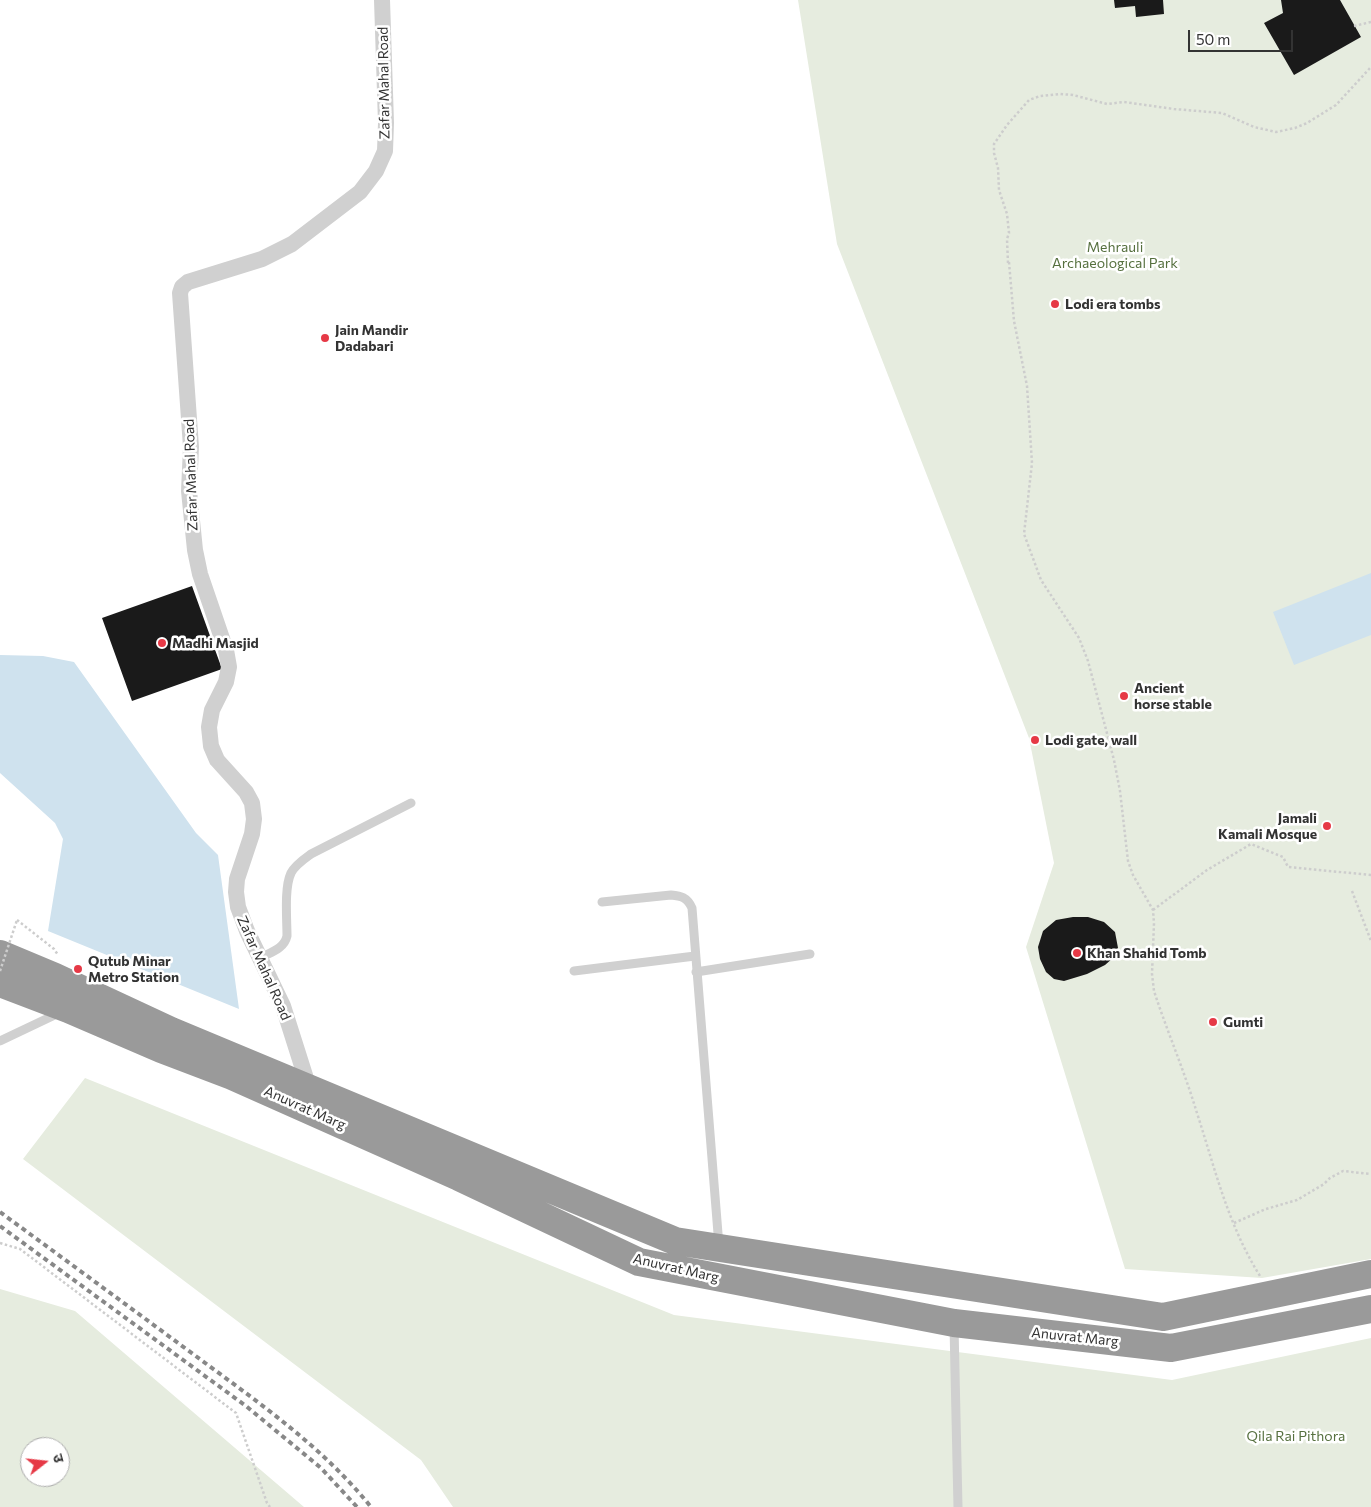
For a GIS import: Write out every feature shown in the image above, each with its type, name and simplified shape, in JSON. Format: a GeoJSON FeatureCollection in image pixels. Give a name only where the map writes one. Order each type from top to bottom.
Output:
{"type":"FeatureCollection","features":[{"type":"Feature","properties":{"kind":"highway","name":"Anuvrat Marg"},"geometry":{"type":"LineString","coordinates":[[0,954],[55,977],[171,1031],[675,1240],[1163,1317],[1371,1274]]}},
{"type":"Feature","properties":{"kind":"highway","name":"Anuvrat Marg"},"geometry":{"type":"LineString","coordinates":[[0,983],[232,1076],[459,1177],[639,1262],[954,1323],[1171,1348],[1371,1309]]}},
{"type":"Feature","properties":{"kind":"street","name":"Zafar Mahal Road"},"geometry":{"type":"LineString","coordinates":[[308,1088],[283,1006],[247,931],[238,907],[237,879],[253,827],[252,803],[246,792],[217,760],[211,746],[209,727],[212,710],[226,682],[229,667],[226,650],[200,574],[194,550],[189,491],[192,447],[180,293],[182,287],[188,282],[262,259],[292,244],[360,192],[376,171],[385,151],[386,123],[382,0]]}},
{"type":"Feature","properties":{"kind":"lane"},"geometry":{"type":"LineString","coordinates":[[260,958],[281,948],[286,942],[288,882],[291,872],[297,865],[311,854],[411,803]]}},
{"type":"Feature","properties":{"kind":"lane"},"geometry":{"type":"LineString","coordinates":[[602,902],[671,895],[682,896],[689,901],[692,908],[719,1248]]}},
{"type":"Feature","properties":{"kind":"lane"},"geometry":{"type":"LineString","coordinates":[[696,972],[810,954]]}},
{"type":"Feature","properties":{"kind":"lane"},"geometry":{"type":"LineString","coordinates":[[574,971],[695,956]]}},
{"type":"Feature","properties":{"kind":"lane"},"geometry":{"type":"LineString","coordinates":[[0,1042],[68,1009]]}},
{"type":"Feature","properties":{"kind":"lane"},"geometry":{"type":"LineString","coordinates":[[954,1323],[958,1507]]}},
{"type":"Feature","properties":{"kind":"path"},"geometry":{"type":"LineString","coordinates":[[1354,26],[1371,22]]}},
{"type":"Feature","properties":{"kind":"path"},"geometry":{"type":"LineString","coordinates":[[1010,270],[1007,214],[999,190],[994,144],[1007,125],[1029,100],[1040,96],[1060,94],[1073,95],[1107,104],[1124,102],[1222,113],[1254,127],[1276,132],[1307,123],[1336,105],[1371,67]]}},
{"type":"Feature","properties":{"kind":"path"},"geometry":{"type":"LineString","coordinates":[[1009,262],[1014,321],[1026,386],[1032,463],[1024,534],[1041,580],[1080,638],[1088,662],[1117,775],[1128,861],[1132,874],[1153,910],[1152,974],[1154,991],[1197,1111],[1222,1196],[1233,1224],[1271,1295]]}},
{"type":"Feature","properties":{"kind":"path"},"geometry":{"type":"LineString","coordinates":[[1153,910],[1208,870],[1251,844],[1283,857],[1288,867],[1371,875]]}},
{"type":"Feature","properties":{"kind":"path"},"geometry":{"type":"LineString","coordinates":[[1352,891],[1371,941]]}},
{"type":"Feature","properties":{"kind":"path"},"geometry":{"type":"LineString","coordinates":[[0,971],[17,920],[54,949]]}},
{"type":"Feature","properties":{"kind":"path"},"geometry":{"type":"LineString","coordinates":[[1233,1224],[1266,1209],[1297,1200],[1343,1171],[1371,1174]]}},
{"type":"Feature","properties":{"kind":"path"},"geometry":{"type":"LineString","coordinates":[[0,1243],[20,1249],[236,1413],[270,1507]]}},
{"type":"Feature","properties":{"kind":"green space","name":"Mehrauli Archaeological Park"},"geometry":{"type":"Polygon","coordinates":[[[798,0],[1371,0],[1371,1259],[1262,1278],[1125,1269],[1026,947],[1054,863],[1029,738],[837,244],[798,0]]]}},
{"type":"Feature","properties":{"kind":"green space","name":"Qila Rai Pithora"},"geometry":{"type":"Polygon","coordinates":[[[85,1078],[674,1315],[1172,1380],[1371,1338],[1371,1507],[453,1507],[421,1460],[23,1159],[85,1078]]]}},
{"type":"Feature","properties":{"kind":"green space"},"geometry":{"type":"Polygon","coordinates":[[[0,1289],[75,1311],[304,1507],[0,1507],[0,1289]]]}},
{"type":"Feature","properties":{"kind":"water"},"geometry":{"type":"Polygon","coordinates":[[[1371,573],[1371,635],[1294,665],[1273,612],[1371,573]]]}},
{"type":"Feature","properties":{"kind":"water"},"geometry":{"type":"Polygon","coordinates":[[[0,655],[43,656],[74,662],[196,833],[218,855],[239,1009],[48,931],[63,839],[55,823],[0,773],[0,655]]]}},
{"type":"Feature","properties":{"kind":"building"},"geometry":{"type":"Polygon","coordinates":[[[1114,0],[1163,0],[1164,14],[1136,17],[1135,6],[1115,8],[1114,0]]]}},
{"type":"Feature","properties":{"kind":"building"},"geometry":{"type":"Polygon","coordinates":[[[1281,0],[1340,0],[1361,37],[1294,75],[1264,23],[1283,13],[1281,0]]]}},
{"type":"Feature","properties":{"kind":"building","name":"Madhi Masjid"},"geometry":{"type":"Polygon","coordinates":[[[192,586],[222,669],[132,701],[102,618],[192,586]]]}},
{"type":"Feature","properties":{"kind":"building","name":"Khan Shahid Tomb"},"geometry":{"type":"Polygon","coordinates":[[[1088,917],[1104,922],[1115,932],[1118,948],[1113,958],[1105,965],[1087,974],[1064,981],[1054,979],[1046,972],[1040,959],[1038,947],[1043,931],[1056,920],[1088,917]]]}},
{"type":"Feature","properties":{"kind":"railway"},"geometry":{"type":"LineString","coordinates":[[0,1212],[287,1425],[331,1464],[371,1507]]}},
{"type":"Feature","properties":{"kind":"railway"},"geometry":{"type":"LineString","coordinates":[[0,1226],[246,1406],[321,1468],[357,1507]]}},
{"type":"Feature","properties":{"kind":"place","name":"Lodi era tombs"},"geometry":{"type":"Point","coordinates":[1055,304]}},
{"type":"Feature","properties":{"kind":"place","name":"Jain Mandir Dadabari"},"geometry":{"type":"Point","coordinates":[325,338]}},
{"type":"Feature","properties":{"kind":"place","name":"Madhi Masjid"},"geometry":{"type":"Point","coordinates":[162,643]}},
{"type":"Feature","properties":{"kind":"place","name":"Ancient horse stable"},"geometry":{"type":"Point","coordinates":[1124,696]}},
{"type":"Feature","properties":{"kind":"place","name":"Lodi gate, wall"},"geometry":{"type":"Point","coordinates":[1035,740]}},
{"type":"Feature","properties":{"kind":"place","name":"Jamali Kamali Mosque"},"geometry":{"type":"Point","coordinates":[1327,826]}},
{"type":"Feature","properties":{"kind":"place","name":"Khan Shahid Tomb"},"geometry":{"type":"Point","coordinates":[1077,953]}},
{"type":"Feature","properties":{"kind":"place","name":"Qutub Minar Metro Station"},"geometry":{"type":"Point","coordinates":[78,969]}},
{"type":"Feature","properties":{"kind":"place","name":"Gumti"},"geometry":{"type":"Point","coordinates":[1213,1022]}}]}
